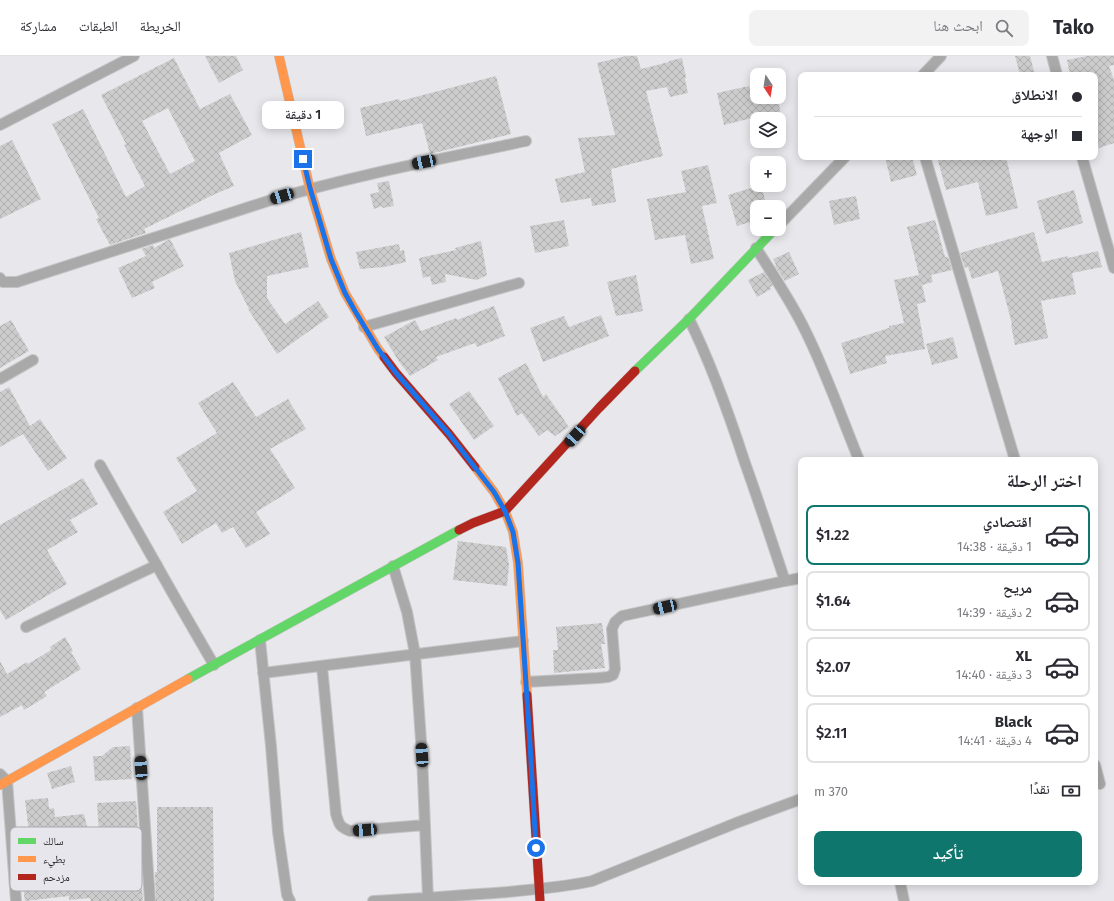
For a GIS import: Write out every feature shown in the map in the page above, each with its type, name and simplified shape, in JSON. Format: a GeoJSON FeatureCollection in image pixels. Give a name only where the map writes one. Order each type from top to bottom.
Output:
{"type":"FeatureCollection","features":[{"type":"Feature","properties":{"kind":"street"},"geometry":{"type":"LineString","coordinates":[[0,125],[134,56]]}},
{"type":"Feature","properties":{"kind":"street"},"geometry":{"type":"LineString","coordinates":[[279,56],[310,188],[322,230],[337,275],[345,293],[378,349],[396,373],[449,434],[494,492],[505,511],[513,532],[516,548],[523,641],[540,901]]}},
{"type":"Feature","properties":{"kind":"street"},"geometry":{"type":"LineString","coordinates":[[926,72],[941,56]]}},
{"type":"Feature","properties":{"kind":"street"},"geometry":{"type":"LineString","coordinates":[[1052,56],[1057,72]]}},
{"type":"Feature","properties":{"kind":"street"},"geometry":{"type":"LineString","coordinates":[[0,278],[3,282],[17,282],[310,188],[526,140]]}},
{"type":"Feature","properties":{"kind":"street"},"geometry":{"type":"LineString","coordinates":[[786,218],[842,160]]}},
{"type":"Feature","properties":{"kind":"street"},"geometry":{"type":"LineString","coordinates":[[926,160],[1014,457]]}},
{"type":"Feature","properties":{"kind":"street"},"geometry":{"type":"LineString","coordinates":[[1083,160],[1114,268]]}},
{"type":"Feature","properties":{"kind":"street"},"geometry":{"type":"LineString","coordinates":[[10,849],[2,780],[137,708],[473,523],[505,511],[614,393],[689,319],[768,236]]}},
{"type":"Feature","properties":{"kind":"street"},"geometry":{"type":"LineString","coordinates":[[756,248],[782,287],[805,329],[820,362],[858,457]]}},
{"type":"Feature","properties":{"kind":"street"},"geometry":{"type":"LineString","coordinates":[[364,326],[519,283]]}},
{"type":"Feature","properties":{"kind":"street"},"geometry":{"type":"LineString","coordinates":[[689,319],[713,371],[731,420],[785,581]]}},
{"type":"Feature","properties":{"kind":"street"},"geometry":{"type":"LineString","coordinates":[[0,379],[33,360]]}},
{"type":"Feature","properties":{"kind":"street"},"geometry":{"type":"LineString","coordinates":[[100,465],[214,665]]}},
{"type":"Feature","properties":{"kind":"street"},"geometry":{"type":"LineString","coordinates":[[26,627],[157,565]]}},
{"type":"Feature","properties":{"kind":"street"},"geometry":{"type":"LineString","coordinates":[[393,566],[407,612],[415,654],[422,755],[428,898]]}},
{"type":"Feature","properties":{"kind":"street"},"geometry":{"type":"LineString","coordinates":[[526,682],[603,678],[613,675],[616,669],[612,629],[622,616],[798,579]]}},
{"type":"Feature","properties":{"kind":"street"},"geometry":{"type":"LineString","coordinates":[[260,640],[278,832],[287,895],[290,901]]}},
{"type":"Feature","properties":{"kind":"street"},"geometry":{"type":"LineString","coordinates":[[263,673],[523,641]]}},
{"type":"Feature","properties":{"kind":"street"},"geometry":{"type":"LineString","coordinates":[[322,666],[338,824],[350,831],[425,826]]}},
{"type":"Feature","properties":{"kind":"street"},"geometry":{"type":"LineString","coordinates":[[137,708],[150,901]]}},
{"type":"Feature","properties":{"kind":"street"},"geometry":{"type":"LineString","coordinates":[[1098,776],[1100,784]]}},
{"type":"Feature","properties":{"kind":"street"},"geometry":{"type":"LineString","coordinates":[[373,901],[428,898],[575,885],[599,878],[736,823],[798,800]]}},
{"type":"Feature","properties":{"kind":"street"},"geometry":{"type":"LineString","coordinates":[[901,885],[904,901]]}},
{"type":"Feature","properties":{"kind":"street"},"geometry":{"type":"LineString","coordinates":[[15,891],[16,901]]}},
{"type":"Feature","properties":{"kind":"building"},"geometry":{"type":"Polygon","coordinates":[[[205,56],[236,56],[243,70],[219,83],[205,56]]]}},
{"type":"Feature","properties":{"kind":"building"},"geometry":{"type":"Polygon","coordinates":[[[626,56],[637,56],[641,69],[682,58],[688,93],[670,97],[667,87],[646,91],[663,156],[611,169],[616,202],[592,206],[591,198],[561,203],[555,179],[585,172],[578,138],[615,135],[597,63],[626,56]]]}},
{"type":"Feature","properties":{"kind":"building"},"geometry":{"type":"Polygon","coordinates":[[[1015,56],[1030,56],[1034,72],[1019,72],[1015,56]]]}},
{"type":"Feature","properties":{"kind":"building"},"geometry":{"type":"Polygon","coordinates":[[[1087,56],[1114,56],[1114,65],[1109,66],[1114,80],[1114,143],[1099,148],[1098,144],[1098,72],[1069,72],[1067,60],[1087,56]]]}},
{"type":"Feature","properties":{"kind":"building"},"geometry":{"type":"Polygon","coordinates":[[[174,58],[200,109],[230,94],[252,135],[219,153],[234,186],[144,229],[146,233],[110,245],[96,219],[99,218],[52,124],[83,109],[126,197],[145,186],[101,95],[174,58]],[[168,108],[142,121],[170,174],[195,161],[168,108]]]}},
{"type":"Feature","properties":{"kind":"building"},"geometry":{"type":"Polygon","coordinates":[[[496,76],[511,134],[430,154],[422,123],[366,136],[360,108],[399,99],[400,101],[496,76]]]}},
{"type":"Feature","properties":{"kind":"building"},"geometry":{"type":"Polygon","coordinates":[[[749,86],[750,104],[779,104],[781,112],[750,112],[750,118],[724,125],[717,93],[749,86]]]}},
{"type":"Feature","properties":{"kind":"building"},"geometry":{"type":"Polygon","coordinates":[[[12,140],[41,199],[0,219],[0,146],[12,140]]]}},
{"type":"Feature","properties":{"kind":"building"},"geometry":{"type":"Polygon","coordinates":[[[886,160],[913,160],[917,175],[891,182],[886,160]]]}},
{"type":"Feature","properties":{"kind":"building"},"geometry":{"type":"Polygon","coordinates":[[[938,160],[1007,160],[1018,208],[986,216],[978,182],[946,190],[938,160]]]}},
{"type":"Feature","properties":{"kind":"building"},"geometry":{"type":"Polygon","coordinates":[[[708,165],[717,203],[702,206],[714,259],[691,264],[685,235],[655,240],[647,199],[686,192],[681,171],[708,165]]]}},
{"type":"Feature","properties":{"kind":"building"},"geometry":{"type":"Polygon","coordinates":[[[389,181],[394,206],[382,208],[382,206],[374,209],[370,194],[379,192],[377,183],[389,181]]]}},
{"type":"Feature","properties":{"kind":"building"},"geometry":{"type":"Polygon","coordinates":[[[750,188],[750,192],[763,192],[765,200],[750,200],[750,222],[737,226],[728,195],[750,188]]]}},
{"type":"Feature","properties":{"kind":"building"},"geometry":{"type":"Polygon","coordinates":[[[1074,190],[1083,223],[1046,234],[1037,201],[1074,190]]]}},
{"type":"Feature","properties":{"kind":"building"},"geometry":{"type":"Polygon","coordinates":[[[856,196],[860,219],[834,225],[829,201],[856,196]]]}},
{"type":"Feature","properties":{"kind":"building"},"geometry":{"type":"Polygon","coordinates":[[[564,220],[569,246],[535,253],[530,226],[564,220]]]}},
{"type":"Feature","properties":{"kind":"building"},"geometry":{"type":"Polygon","coordinates":[[[935,220],[945,257],[948,257],[952,270],[931,275],[933,282],[922,285],[926,302],[917,304],[925,349],[885,356],[887,363],[850,374],[841,343],[889,328],[889,326],[904,323],[894,280],[919,275],[907,227],[935,220]]]}},
{"type":"Feature","properties":{"kind":"building"},"geometry":{"type":"Polygon","coordinates":[[[301,232],[309,267],[267,276],[267,298],[285,324],[318,301],[329,317],[277,354],[248,309],[235,281],[229,253],[301,232]]]}},
{"type":"Feature","properties":{"kind":"building"},"geometry":{"type":"Polygon","coordinates":[[[1034,232],[1042,262],[1098,251],[1102,267],[1072,273],[1076,294],[1041,301],[1048,338],[1015,345],[1012,324],[998,271],[972,279],[968,267],[965,268],[960,253],[1034,232]]]}},
{"type":"Feature","properties":{"kind":"building"},"geometry":{"type":"Polygon","coordinates":[[[170,239],[184,266],[152,282],[155,288],[132,298],[118,268],[146,256],[142,249],[153,245],[154,248],[170,239]]]}},
{"type":"Feature","properties":{"kind":"building"},"geometry":{"type":"Polygon","coordinates":[[[481,241],[487,275],[477,280],[445,274],[446,282],[432,285],[430,276],[423,278],[419,258],[456,250],[455,248],[481,241]]]}},
{"type":"Feature","properties":{"kind":"building"},"geometry":{"type":"Polygon","coordinates":[[[399,244],[400,251],[404,250],[406,262],[384,267],[360,269],[356,252],[399,244]]]}},
{"type":"Feature","properties":{"kind":"building"},"geometry":{"type":"Polygon","coordinates":[[[789,252],[799,274],[785,281],[775,266],[776,265],[773,259],[789,252]]]}},
{"type":"Feature","properties":{"kind":"building"},"geometry":{"type":"Polygon","coordinates":[[[764,272],[773,286],[770,287],[771,289],[757,297],[748,280],[764,272]]]}},
{"type":"Feature","properties":{"kind":"building"},"geometry":{"type":"Polygon","coordinates":[[[636,275],[643,311],[616,316],[607,282],[636,275]]]}},
{"type":"Feature","properties":{"kind":"building"},"geometry":{"type":"Polygon","coordinates":[[[494,306],[505,336],[477,347],[475,343],[436,357],[438,360],[410,376],[384,337],[415,320],[421,331],[456,318],[457,320],[494,306]]]}},
{"type":"Feature","properties":{"kind":"building"},"geometry":{"type":"Polygon","coordinates":[[[601,315],[609,336],[543,362],[530,328],[564,316],[569,327],[601,315]]]}},
{"type":"Feature","properties":{"kind":"building"},"geometry":{"type":"Polygon","coordinates":[[[11,320],[29,351],[0,368],[0,326],[11,320]]]}},
{"type":"Feature","properties":{"kind":"building"},"geometry":{"type":"Polygon","coordinates":[[[953,337],[958,358],[932,365],[926,344],[953,337]]]}},
{"type":"Feature","properties":{"kind":"building"},"geometry":{"type":"Polygon","coordinates":[[[526,363],[543,397],[546,394],[569,427],[555,436],[547,430],[539,436],[522,413],[517,416],[498,378],[526,363]]]}},
{"type":"Feature","properties":{"kind":"building"},"geometry":{"type":"Polygon","coordinates":[[[233,382],[256,417],[288,399],[306,429],[270,449],[295,488],[256,512],[270,534],[246,548],[233,527],[222,533],[216,523],[182,544],[163,512],[197,491],[176,458],[217,433],[198,403],[233,382]]]}},
{"type":"Feature","properties":{"kind":"building"},"geometry":{"type":"Polygon","coordinates":[[[9,387],[30,426],[40,419],[67,458],[48,471],[23,434],[0,447],[0,392],[9,387]]]}},
{"type":"Feature","properties":{"kind":"building"},"geometry":{"type":"Polygon","coordinates":[[[469,391],[494,426],[474,440],[449,404],[469,391]]]}},
{"type":"Feature","properties":{"kind":"building"},"geometry":{"type":"Polygon","coordinates":[[[83,478],[98,504],[70,520],[78,532],[47,550],[67,584],[6,620],[0,610],[0,525],[83,478]]]}},
{"type":"Feature","properties":{"kind":"building"},"geometry":{"type":"Polygon","coordinates":[[[458,541],[506,547],[509,565],[507,586],[453,580],[458,541]]]}},
{"type":"Feature","properties":{"kind":"building"},"geometry":{"type":"Polygon","coordinates":[[[602,623],[605,644],[601,644],[605,668],[554,673],[553,650],[558,650],[556,627],[602,623]]]}},
{"type":"Feature","properties":{"kind":"building"},"geometry":{"type":"Polygon","coordinates":[[[65,637],[73,651],[71,652],[81,669],[44,692],[47,696],[24,710],[22,705],[0,717],[0,661],[7,674],[27,662],[28,664],[51,650],[50,647],[65,637]]]}},
{"type":"Feature","properties":{"kind":"building"},"geometry":{"type":"Polygon","coordinates":[[[130,746],[132,779],[95,781],[93,756],[102,756],[113,747],[130,746]]]}},
{"type":"Feature","properties":{"kind":"building"},"geometry":{"type":"Polygon","coordinates":[[[71,766],[75,782],[52,789],[47,773],[71,766]]]}},
{"type":"Feature","properties":{"kind":"building"},"geometry":{"type":"Polygon","coordinates":[[[48,798],[49,809],[54,808],[55,817],[84,814],[87,827],[28,827],[25,800],[48,798]]]}},
{"type":"Feature","properties":{"kind":"building"},"geometry":{"type":"Polygon","coordinates":[[[136,801],[138,827],[99,827],[97,803],[136,801]]]}},
{"type":"Feature","properties":{"kind":"building"},"geometry":{"type":"Polygon","coordinates":[[[157,807],[213,807],[214,901],[156,901],[155,872],[157,872],[157,807]]]}},
{"type":"Feature","properties":{"kind":"building"},"geometry":{"type":"Polygon","coordinates":[[[142,887],[143,901],[91,901],[90,898],[69,900],[69,896],[25,901],[24,891],[142,891],[142,887]]]}},
{"type":"Feature","properties":{"kind":"traffic: fast"},"geometry":{"type":"LineString","coordinates":[[635,371],[689,319],[768,236]]}},
{"type":"Feature","properties":{"kind":"traffic: fast"},"geometry":{"type":"LineString","coordinates":[[188,679],[459,530]]}},
{"type":"Feature","properties":{"kind":"traffic: slow"},"geometry":{"type":"LineString","coordinates":[[279,56],[310,189],[331,259],[345,293],[384,357]]}},
{"type":"Feature","properties":{"kind":"traffic: slow"},"geometry":{"type":"LineString","coordinates":[[475,467],[494,492],[505,511],[513,532],[518,563],[527,695]]}},
{"type":"Feature","properties":{"kind":"traffic: slow"},"geometry":{"type":"LineString","coordinates":[[0,785],[188,679]]}},
{"type":"Feature","properties":{"kind":"traffic: jam"},"geometry":{"type":"LineString","coordinates":[[384,357],[475,467]]}},
{"type":"Feature","properties":{"kind":"traffic: jam"},"geometry":{"type":"LineString","coordinates":[[459,530],[505,511],[599,408],[635,371]]}},
{"type":"Feature","properties":{"kind":"traffic: jam"},"geometry":{"type":"LineString","coordinates":[[527,695],[540,901]]}},
{"type":"Feature","properties":{"kind":"route"},"geometry":{"type":"LineString","coordinates":[[303,159],[331,259],[345,293],[355,311],[378,349],[396,373],[449,434],[494,492],[505,511],[513,532],[518,563],[536,848]]}}]}
